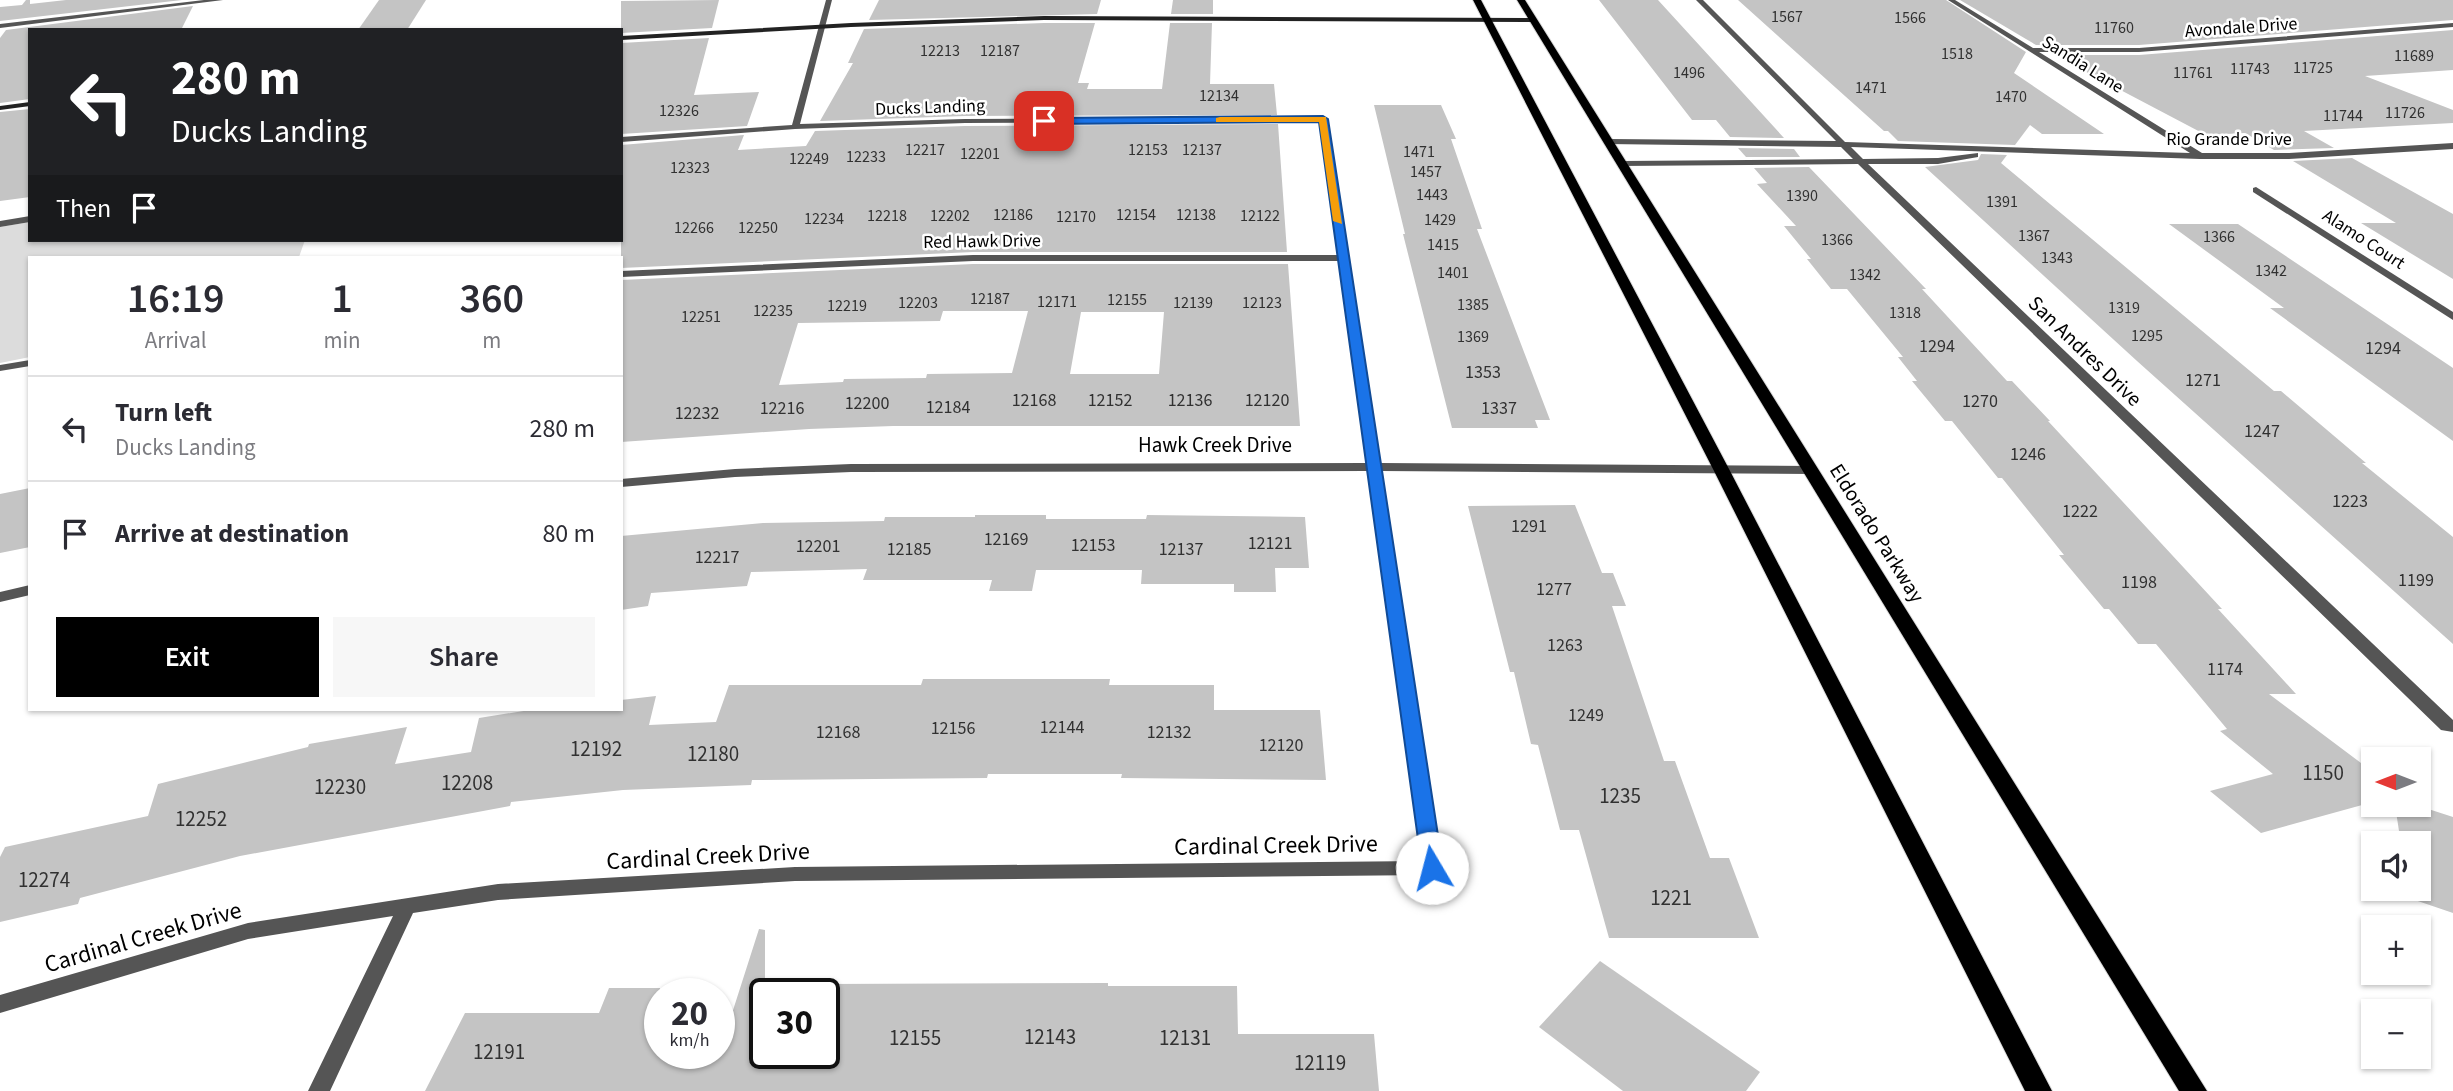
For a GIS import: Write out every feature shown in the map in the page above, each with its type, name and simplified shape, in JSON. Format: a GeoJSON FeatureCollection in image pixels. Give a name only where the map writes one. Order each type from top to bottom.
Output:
{"type":"FeatureCollection","features":[{"type":"Feature","properties":{"kind":"main road"},"geometry":{"type":"LineString","coordinates":[[1477,0],[1721,469],[2039,1091]]}},
{"type":"Feature","properties":{"kind":"main road","name":"Eldorado Parkway"},"geometry":{"type":"LineString","coordinates":[[1521,0],[2194,1091]]}},
{"type":"Feature","properties":{"kind":"street"},"geometry":{"type":"LineString","coordinates":[[0,26],[220,0]]}},
{"type":"Feature","properties":{"kind":"street"},"geometry":{"type":"LineString","coordinates":[[795,127],[829,0]]}},
{"type":"Feature","properties":{"kind":"street","name":"San Andres Drive"},"geometry":{"type":"LineString","coordinates":[[1699,0],[1861,162],[2450,726]]}},
{"type":"Feature","properties":{"kind":"street","name":"Sandia Lane"},"geometry":{"type":"LineString","coordinates":[[1951,0],[2200,156]]}},
{"type":"Feature","properties":{"kind":"street"},"geometry":{"type":"LineString","coordinates":[[623,38],[822,26],[1044,19],[1534,20]]}},
{"type":"Feature","properties":{"kind":"street","name":"Avondale Drive"},"geometry":{"type":"LineString","coordinates":[[2031,50],[2139,50],[2453,25]]}},
{"type":"Feature","properties":{"kind":"street"},"geometry":{"type":"LineString","coordinates":[[0,108],[28,104]]}},
{"type":"Feature","properties":{"kind":"street","name":"Ducks Landing"},"geometry":{"type":"LineString","coordinates":[[623,140],[795,127],[965,121],[1323,119],[1343,258]]}},
{"type":"Feature","properties":{"kind":"street","name":"Rio Grande Drive"},"geometry":{"type":"LineString","coordinates":[[1610,142],[1843,144],[2200,156],[2290,156],[2453,146]]}},
{"type":"Feature","properties":{"kind":"street","name":"Rio Grande Drive"},"geometry":{"type":"LineString","coordinates":[[1624,164],[1938,161],[2004,151]]}},
{"type":"Feature","properties":{"kind":"street","name":"Alamo Court"},"geometry":{"type":"LineString","coordinates":[[2256,190],[2453,317]]}},
{"type":"Feature","properties":{"kind":"street"},"geometry":{"type":"LineString","coordinates":[[0,224],[28,219]]}},
{"type":"Feature","properties":{"kind":"street","name":"Red Hawk Drive"},"geometry":{"type":"LineString","coordinates":[[623,274],[974,258],[1343,258]]}},
{"type":"Feature","properties":{"kind":"street"},"geometry":{"type":"LineString","coordinates":[[1343,258],[1374,465]]}},
{"type":"Feature","properties":{"kind":"street"},"geometry":{"type":"LineString","coordinates":[[0,368],[28,363]]}},
{"type":"Feature","properties":{"kind":"street","name":"Hawk Creek Drive"},"geometry":{"type":"LineString","coordinates":[[623,483],[710,473],[958,468],[1374,465],[1810,470]]}},
{"type":"Feature","properties":{"kind":"street","name":"Cardinal Creek Drive"},"geometry":{"type":"LineString","coordinates":[[0,1004],[248,931],[498,892],[796,874],[1432,868],[1374,465]]}},
{"type":"Feature","properties":{"kind":"street"},"geometry":{"type":"LineString","coordinates":[[0,597],[28,590]]}},
{"type":"Feature","properties":{"kind":"street"},"geometry":{"type":"LineString","coordinates":[[319,1091],[407,906]]}},
{"type":"Feature","properties":{"kind":"shaded area"},"geometry":{"type":"Polygon","coordinates":[[[28,222],[28,242],[304,242],[299,256],[28,256],[28,357],[0,363],[0,227],[28,222]]]}},
{"type":"Feature","properties":{"kind":"building"},"geometry":{"type":"Polygon","coordinates":[[[26,0],[30,0],[30,4],[66,0],[182,0],[0,21],[0,7],[22,5],[26,0]]]}},
{"type":"Feature","properties":{"kind":"building"},"geometry":{"type":"Polygon","coordinates":[[[379,0],[426,0],[408,28],[359,28],[379,0]]]}},
{"type":"Feature","properties":{"kind":"building"},"geometry":{"type":"Polygon","coordinates":[[[719,0],[712,28],[623,33],[621,1],[719,0]]]}},
{"type":"Feature","properties":{"kind":"building"},"geometry":{"type":"Polygon","coordinates":[[[879,0],[1101,0],[1097,14],[869,20],[879,0]]]}},
{"type":"Feature","properties":{"kind":"building"},"geometry":{"type":"Polygon","coordinates":[[[1173,0],[1213,0],[1213,14],[1171,14],[1173,0]]]}},
{"type":"Feature","properties":{"kind":"building"},"geometry":{"type":"Polygon","coordinates":[[[1599,0],[1658,0],[1784,138],[1730,137],[1716,120],[1692,120],[1599,0]]]}},
{"type":"Feature","properties":{"kind":"building"},"geometry":{"type":"Polygon","coordinates":[[[1738,0],[1946,0],[2026,52],[2014,73],[2104,134],[2042,134],[2030,125],[2015,145],[1898,141],[1738,0]]]}},
{"type":"Feature","properties":{"kind":"building"},"geometry":{"type":"Polygon","coordinates":[[[1960,0],[2453,0],[2453,20],[2139,45],[2036,45],[1960,0]]]}},
{"type":"Feature","properties":{"kind":"building"},"geometry":{"type":"Polygon","coordinates":[[[193,6],[182,28],[28,28],[28,99],[0,103],[0,38],[6,30],[193,6]]]}},
{"type":"Feature","properties":{"kind":"building"},"geometry":{"type":"Polygon","coordinates":[[[1095,23],[1078,83],[1089,83],[1087,89],[1162,89],[1170,23],[1212,23],[1210,84],[1274,84],[1277,115],[965,116],[820,121],[853,63],[848,63],[864,29],[1095,23]]]}},
{"type":"Feature","properties":{"kind":"building"},"geometry":{"type":"Polygon","coordinates":[[[2453,30],[2453,70],[2365,76],[2453,110],[2453,123],[2304,131],[2334,148],[2274,150],[2245,133],[2206,135],[2054,55],[2139,55],[2453,30]]]}},
{"type":"Feature","properties":{"kind":"building"},"geometry":{"type":"Polygon","coordinates":[[[709,38],[694,95],[759,92],[747,126],[623,134],[623,43],[709,38]]]}},
{"type":"Feature","properties":{"kind":"building"},"geometry":{"type":"Polygon","coordinates":[[[1374,105],[1441,105],[1456,139],[1451,139],[1482,229],[1477,229],[1550,420],[1535,420],[1538,428],[1452,428],[1374,105]]]}},
{"type":"Feature","properties":{"kind":"building"},"geometry":{"type":"Polygon","coordinates":[[[28,109],[28,197],[0,201],[0,112],[28,109]]]}},
{"type":"Feature","properties":{"kind":"building"},"geometry":{"type":"Polygon","coordinates":[[[1278,124],[1287,252],[973,252],[623,268],[623,145],[744,135],[738,150],[806,146],[815,131],[965,126],[1278,124]]]}},
{"type":"Feature","properties":{"kind":"building"},"geometry":{"type":"Polygon","coordinates":[[[1738,148],[1794,149],[1800,157],[1746,157],[1738,148]]]}},
{"type":"Feature","properties":{"kind":"building"},"geometry":{"type":"Polygon","coordinates":[[[1981,154],[2007,155],[2001,163],[2274,391],[2281,391],[2366,463],[2362,463],[2453,537],[2453,644],[1925,167],[1978,160],[1981,154]]]}},
{"type":"Feature","properties":{"kind":"building"},"geometry":{"type":"Polygon","coordinates":[[[2352,158],[2453,214],[2453,279],[2361,223],[2396,223],[2293,161],[2352,158]]]}},
{"type":"Feature","properties":{"kind":"building"},"geometry":{"type":"Polygon","coordinates":[[[1809,167],[1926,289],[1922,289],[2007,381],[2012,381],[2050,421],[2296,694],[2269,694],[2361,763],[2361,805],[2261,833],[2210,791],[2273,774],[2220,731],[2227,729],[2156,644],[2138,644],[2109,609],[2104,609],[2059,555],[2064,555],[2002,478],[1998,478],[1952,421],[1945,421],[1912,381],[1917,381],[1898,357],[1903,357],[1847,289],[1831,289],[1807,259],[1811,259],[1784,226],[1796,226],[1757,184],[1767,183],[1754,168],[1809,167]]]}},
{"type":"Feature","properties":{"kind":"building"},"geometry":{"type":"Polygon","coordinates":[[[2169,224],[2238,224],[2453,368],[2453,441],[2270,308],[2284,308],[2169,224]]]}},
{"type":"Feature","properties":{"kind":"building"},"geometry":{"type":"Polygon","coordinates":[[[973,264],[1288,264],[1300,426],[893,426],[623,442],[623,280],[973,264]],[[943,311],[940,321],[798,323],[779,385],[843,382],[844,379],[926,378],[927,374],[1012,373],[1028,311],[943,311]],[[1081,312],[1070,374],[1159,374],[1164,312],[1081,312]]]}},
{"type":"Feature","properties":{"kind":"building"},"geometry":{"type":"Polygon","coordinates":[[[28,488],[28,547],[0,553],[0,494],[28,488]]]}},
{"type":"Feature","properties":{"kind":"building"},"geometry":{"type":"Polygon","coordinates":[[[1575,505],[1602,573],[1613,573],[1626,606],[1612,606],[1664,761],[1675,761],[1710,858],[1729,858],[1759,938],[1609,938],[1579,830],[1560,830],[1538,745],[1531,744],[1514,672],[1510,672],[1468,506],[1575,505]]]}},
{"type":"Feature","properties":{"kind":"building"},"geometry":{"type":"Polygon","coordinates":[[[885,517],[1305,517],[1309,568],[1275,568],[1276,592],[1234,592],[1234,584],[1141,584],[1142,570],[1036,570],[1032,591],[989,591],[992,580],[863,580],[867,569],[751,572],[747,586],[651,593],[648,606],[623,610],[623,536],[763,523],[884,521],[885,517]]]}},
{"type":"Feature","properties":{"kind":"building"},"geometry":{"type":"Polygon","coordinates":[[[923,679],[1110,679],[1109,685],[1214,685],[1214,710],[1320,710],[1326,780],[1121,778],[1122,774],[988,774],[987,778],[752,780],[751,785],[623,790],[511,802],[510,806],[240,856],[80,898],[78,904],[0,922],[0,857],[5,847],[148,816],[158,784],[308,747],[309,744],[407,727],[395,764],[471,752],[479,718],[523,711],[623,711],[623,700],[656,696],[649,725],[716,722],[729,685],[921,685],[923,679]]]}},
{"type":"Feature","properties":{"kind":"building"},"geometry":{"type":"Polygon","coordinates":[[[2431,810],[2453,817],[2453,913],[2418,901],[2431,901],[2431,831],[2399,831],[2397,817],[2431,817],[2431,810]]]}},
{"type":"Feature","properties":{"kind":"building"},"geometry":{"type":"Polygon","coordinates":[[[759,929],[765,930],[765,978],[749,978],[749,1069],[840,1069],[840,984],[1108,983],[1108,986],[1237,986],[1238,1034],[1374,1034],[1379,1091],[425,1091],[465,1013],[599,1013],[609,988],[644,988],[644,1069],[735,1069],[735,1004],[759,929]]]}},
{"type":"Feature","properties":{"kind":"building"},"geometry":{"type":"Polygon","coordinates":[[[1600,961],[1760,1072],[1746,1091],[1623,1091],[1539,1027],[1600,961]]]}},
{"type":"Feature","properties":{"kind":"slow traffic"},"geometry":{"type":"LineString","coordinates":[[1220,120],[1323,119],[1338,221]]}},
{"type":"Feature","properties":{"kind":"route"},"geometry":{"type":"LineString","coordinates":[[1044,121],[1323,119],[1432,868]]}}]}
